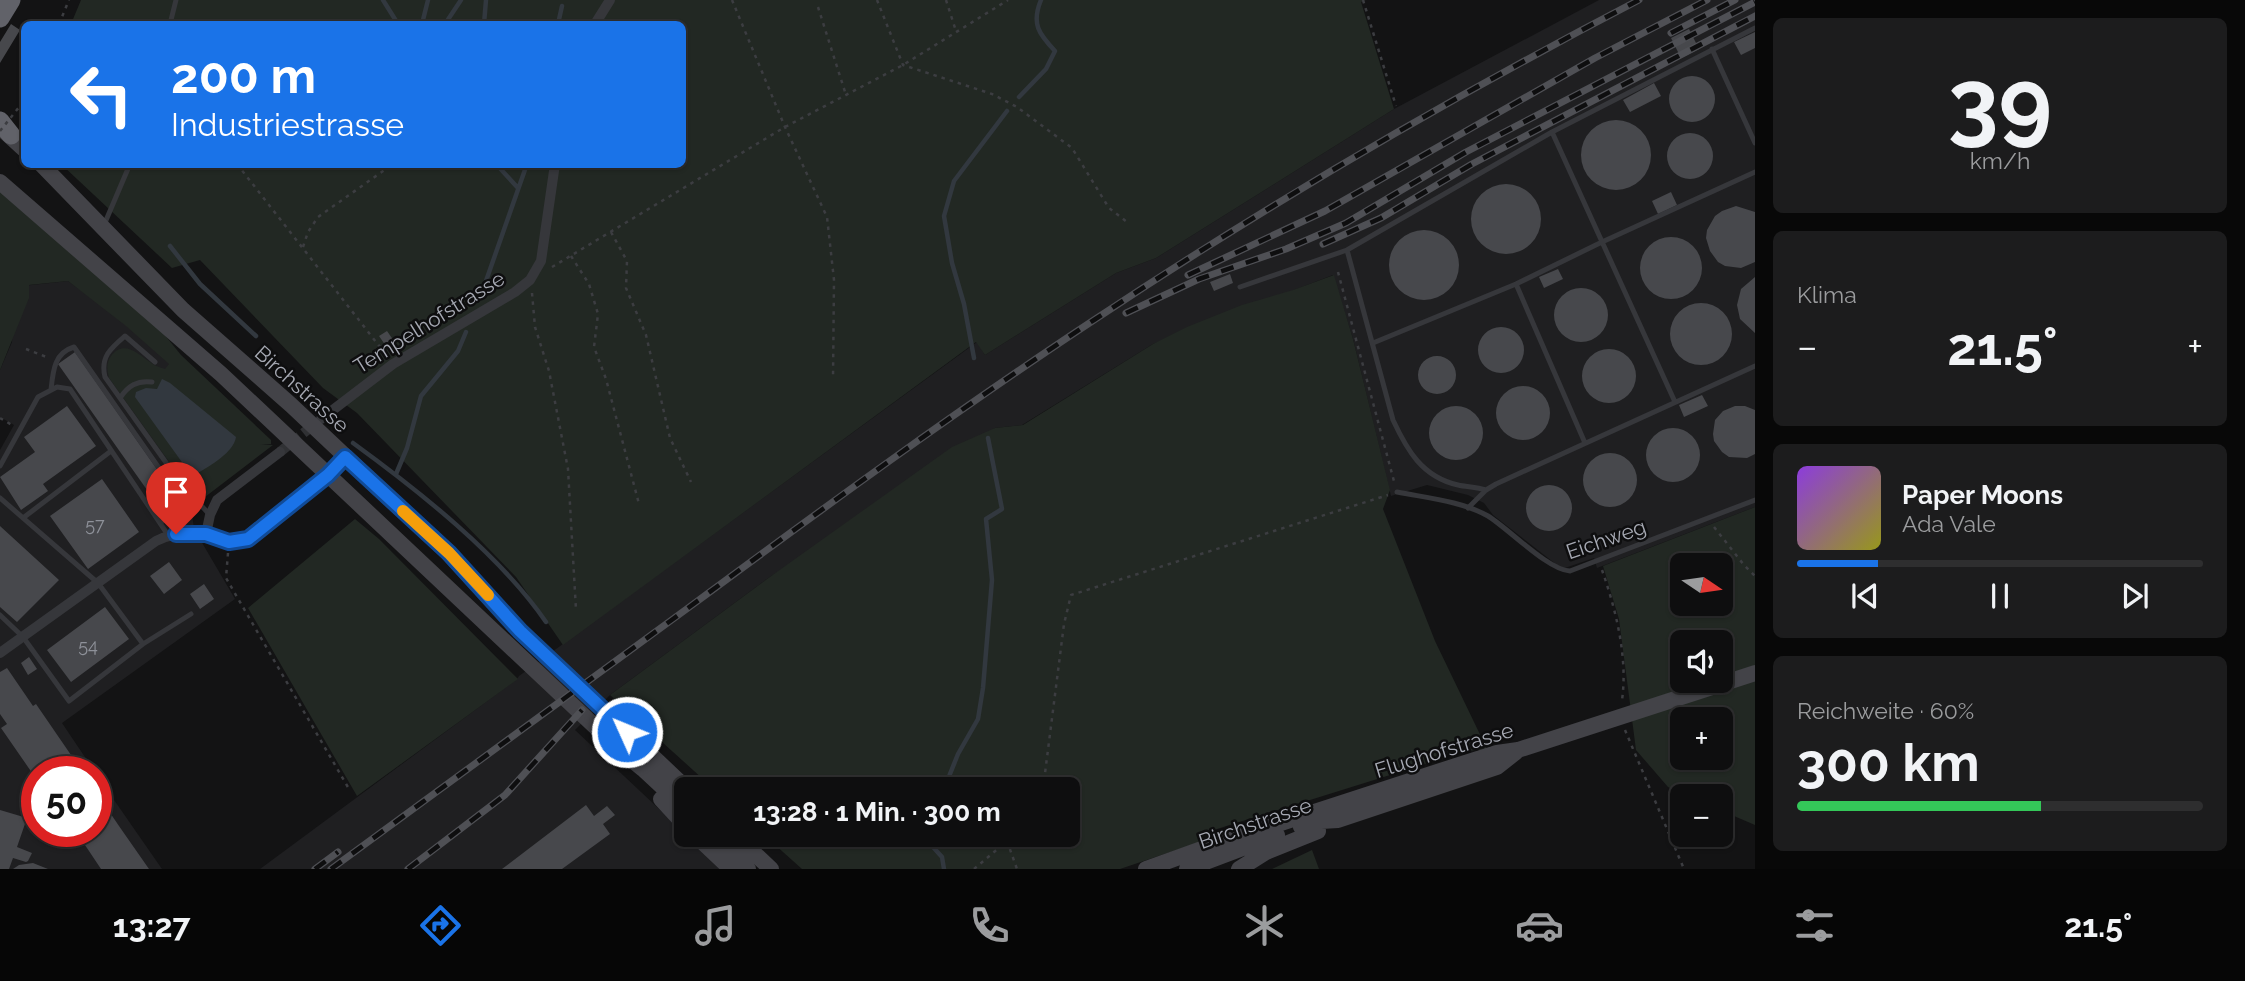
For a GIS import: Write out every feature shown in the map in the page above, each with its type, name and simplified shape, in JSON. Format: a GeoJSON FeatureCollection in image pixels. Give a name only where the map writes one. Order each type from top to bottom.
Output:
{"type":"FeatureCollection","features":[{"type":"Feature","properties":{"kind":"highway"},"geometry":{"type":"LineString","coordinates":[[0,18],[11,0]]}},
{"type":"Feature","properties":{"kind":"main road","name":"Birchstrasse"},"geometry":{"type":"LineString","coordinates":[[45,168],[183,310],[278,393],[449,553],[520,631],[674,777]]}},
{"type":"Feature","properties":{"kind":"main road","name":"Birchstrasse"},"geometry":{"type":"LineString","coordinates":[[0,182],[154,314],[674,799]]}},
{"type":"Feature","properties":{"kind":"main road"},"geometry":{"type":"LineString","coordinates":[[328,475],[345,457]]}},
{"type":"Feature","properties":{"kind":"main road","name":"Flughofstrasse"},"geometry":{"type":"LineString","coordinates":[[1146,869],[1468,762],[1518,750],[1755,673]]}},
{"type":"Feature","properties":{"kind":"main road","name":"Birchstrasse"},"geometry":{"type":"LineString","coordinates":[[1239,869],[1266,852],[1323,829],[1338,820],[1497,767],[1518,750]]}},
{"type":"Feature","properties":{"kind":"main road","name":"Birchstrasse"},"geometry":{"type":"LineString","coordinates":[[621,751],[674,813]]}},
{"type":"Feature","properties":{"kind":"main road","name":"Birchstrasse"},"geometry":{"type":"LineString","coordinates":[[1187,869],[1265,839],[1321,821],[1338,820]]}},
{"type":"Feature","properties":{"kind":"main road"},"geometry":{"type":"LineString","coordinates":[[708,847],[731,869]]}},
{"type":"Feature","properties":{"kind":"main road"},"geometry":{"type":"LineString","coordinates":[[725,847],[748,869]]}},
{"type":"Feature","properties":{"kind":"main road"},"geometry":{"type":"LineString","coordinates":[[748,847],[771,869]]}},
{"type":"Feature","properties":{"kind":"street"},"geometry":{"type":"LineString","coordinates":[[597,21],[610,0]]}},
{"type":"Feature","properties":{"kind":"street","name":"Tempelhofstrasse"},"geometry":{"type":"LineString","coordinates":[[321,419],[393,365],[515,292],[530,280],[541,261],[554,168]]}},
{"type":"Feature","properties":{"kind":"street"},"geometry":{"type":"LineString","coordinates":[[206,534],[217,500],[280,452]]}},
{"type":"Feature","properties":{"kind":"street"},"geometry":{"type":"LineString","coordinates":[[0,653],[168,535],[187,532],[206,534],[229,542],[248,539],[328,475]]}},
{"type":"Feature","properties":{"kind":"lane"},"geometry":{"type":"LineString","coordinates":[[171,21],[176,0]]}},
{"type":"Feature","properties":{"kind":"lane"},"geometry":{"type":"LineString","coordinates":[[1240,287],[1347,250],[1552,132],[1755,28]]}},
{"type":"Feature","properties":{"kind":"lane"},"geometry":{"type":"LineString","coordinates":[[1712,49],[1755,143]]}},
{"type":"Feature","properties":{"kind":"lane"},"geometry":{"type":"LineString","coordinates":[[1552,132],[1675,402]]}},
{"type":"Feature","properties":{"kind":"lane"},"geometry":{"type":"LineString","coordinates":[[103,228],[128,168]]}},
{"type":"Feature","properties":{"kind":"lane"},"geometry":{"type":"LineString","coordinates":[[1373,343],[1516,284],[1755,172]]}},
{"type":"Feature","properties":{"kind":"lane"},"geometry":{"type":"LineString","coordinates":[[1347,250],[1393,420],[1405,446],[1418,464],[1436,477],[1457,485],[1486,490]]}},
{"type":"Feature","properties":{"kind":"lane"},"geometry":{"type":"LineString","coordinates":[[1516,284],[1586,443]]}},
{"type":"Feature","properties":{"kind":"lane"},"geometry":{"type":"LineString","coordinates":[[155,362],[125,336],[106,355],[103,370],[105,377],[182,485],[210,515]]}},
{"type":"Feature","properties":{"kind":"lane"},"geometry":{"type":"LineString","coordinates":[[51,390],[55,362],[65,350],[74,347],[185,505],[160,523]]}},
{"type":"Feature","properties":{"kind":"lane"},"geometry":{"type":"LineString","coordinates":[[1468,508],[1486,490],[1755,366]]}},
{"type":"Feature","properties":{"kind":"lane"},"geometry":{"type":"LineString","coordinates":[[120,398],[131,385],[152,382]]}},
{"type":"Feature","properties":{"kind":"lane"},"geometry":{"type":"LineString","coordinates":[[0,466],[38,397],[57,387],[70,389],[168,535]]}},
{"type":"Feature","properties":{"kind":"lane"},"geometry":{"type":"LineString","coordinates":[[23,518],[111,451]]}},
{"type":"Feature","properties":{"kind":"lane","name":"Eichweg"},"geometry":{"type":"LineString","coordinates":[[1397,492],[1468,508],[1493,520],[1559,569],[1570,571],[1755,500]]}},
{"type":"Feature","properties":{"kind":"lane"},"geometry":{"type":"LineString","coordinates":[[0,498],[98,583],[143,644]]}},
{"type":"Feature","properties":{"kind":"lane"},"geometry":{"type":"LineString","coordinates":[[0,615],[23,637],[69,701],[143,644],[191,614]]}},
{"type":"Feature","properties":{"kind":"path"},"geometry":{"type":"LineString","coordinates":[[60,21],[69,0]]}},
{"type":"Feature","properties":{"kind":"path"},"geometry":{"type":"LineString","coordinates":[[732,0],[785,127],[827,217],[834,280],[833,379]]}},
{"type":"Feature","properties":{"kind":"path"},"geometry":{"type":"LineString","coordinates":[[877,0],[903,65]]}},
{"type":"Feature","properties":{"kind":"path"},"geometry":{"type":"LineString","coordinates":[[946,0],[956,31]]}},
{"type":"Feature","properties":{"kind":"path"},"geometry":{"type":"LineString","coordinates":[[576,611],[568,469],[549,371],[535,327],[530,280],[785,127],[903,65],[1009,0]]}},
{"type":"Feature","properties":{"kind":"path"},"geometry":{"type":"LineString","coordinates":[[1363,0],[1396,106]]}},
{"type":"Feature","properties":{"kind":"path"},"geometry":{"type":"LineString","coordinates":[[818,7],[846,96]]}},
{"type":"Feature","properties":{"kind":"path"},"geometry":{"type":"LineString","coordinates":[[903,65],[992,94],[1017,107],[1072,148],[1110,208],[1127,222]]}},
{"type":"Feature","properties":{"kind":"path"},"geometry":{"type":"LineString","coordinates":[[7,133],[21,107]]}},
{"type":"Feature","properties":{"kind":"path"},"geometry":{"type":"LineString","coordinates":[[240,168],[393,365]]}},
{"type":"Feature","properties":{"kind":"path"},"geometry":{"type":"LineString","coordinates":[[303,247],[307,232],[318,217],[387,168]]}},
{"type":"Feature","properties":{"kind":"path"},"geometry":{"type":"LineString","coordinates":[[611,232],[627,261],[626,288],[646,335],[670,438],[691,482]]}},
{"type":"Feature","properties":{"kind":"path"},"geometry":{"type":"LineString","coordinates":[[570,256],[589,284],[598,314],[594,347],[606,379],[639,504]]}},
{"type":"Feature","properties":{"kind":"path"},"geometry":{"type":"LineString","coordinates":[[1045,777],[1070,595],[1397,492],[1338,272]]}},
{"type":"Feature","properties":{"kind":"path"},"geometry":{"type":"LineString","coordinates":[[26,349],[50,359]]}},
{"type":"Feature","properties":{"kind":"path"},"geometry":{"type":"LineString","coordinates":[[0,418],[11,425]]}},
{"type":"Feature","properties":{"kind":"path"},"geometry":{"type":"LineString","coordinates":[[1707,519],[1755,576]]}},
{"type":"Feature","properties":{"kind":"path"},"geometry":{"type":"LineString","coordinates":[[229,542],[226,578],[349,789]]}},
{"type":"Feature","properties":{"kind":"path"},"geometry":{"type":"LineString","coordinates":[[1598,561],[1616,619],[1624,685],[1620,717],[1684,869]]}},
{"type":"Feature","properties":{"kind":"path"},"geometry":{"type":"LineString","coordinates":[[974,869],[1000,847]]}},
{"type":"Feature","properties":{"kind":"path"},"geometry":{"type":"LineString","coordinates":[[1009,847],[1017,869]]}},
{"type":"Feature","properties":{"kind":"shaded area"},"geometry":{"type":"Polygon","coordinates":[[[81,0],[1366,0],[1361,2],[1394,109],[1156,258],[1116,273],[985,355],[976,342],[563,645],[516,577],[357,413],[323,388],[200,260],[172,268],[65,168],[686,168],[686,21],[72,21],[81,0]]]}},
{"type":"Feature","properties":{"kind":"shaded area"},"geometry":{"type":"Polygon","coordinates":[[[1599,0],[1755,0],[1755,507],[1597,568],[1594,558],[1565,568],[1557,565],[1493,515],[1484,503],[1468,495],[1427,485],[1391,496],[1353,339],[1333,275],[1153,344],[1022,425],[995,428],[767,579],[610,695],[575,730],[674,823],[674,847],[700,847],[723,869],[260,869],[519,676],[977,342],[985,355],[1116,273],[1156,258],[1394,109],[1599,0]]]}},
{"type":"Feature","properties":{"kind":"shaded area"},"geometry":{"type":"Polygon","coordinates":[[[0,190],[164,334],[181,355],[271,440],[271,444],[260,444],[273,445],[205,497],[194,492],[183,481],[109,378],[107,369],[111,356],[126,348],[153,365],[165,369],[169,364],[68,281],[29,285],[29,298],[0,370],[0,190]]]}},
{"type":"Feature","properties":{"kind":"shaded area"},"geometry":{"type":"Polygon","coordinates":[[[1334,275],[1353,339],[1390,490],[1383,509],[1435,641],[1487,749],[1467,751],[1201,834],[1203,841],[1120,869],[802,869],[777,847],[1080,847],[1080,777],[701,777],[610,695],[952,447],[995,428],[1023,425],[1153,344],[1187,327],[1242,305],[1334,275]]]}},
{"type":"Feature","properties":{"kind":"shaded area"},"geometry":{"type":"Polygon","coordinates":[[[68,281],[116,316],[260,444],[271,446],[191,506],[194,529],[235,599],[62,723],[84,756],[21,756],[21,847],[112,847],[112,797],[162,869],[0,869],[0,450],[14,425],[0,417],[0,370],[12,342],[13,287],[68,281]]]}},
{"type":"Feature","properties":{"kind":"shaded area"},"geometry":{"type":"Polygon","coordinates":[[[162,379],[236,437],[226,453],[198,473],[192,474],[184,465],[135,397],[136,392],[146,388],[157,389],[162,379]]]}},
{"type":"Feature","properties":{"kind":"shaded area"},"geometry":{"type":"Polygon","coordinates":[[[1755,507],[1755,825],[1733,816],[1733,784],[1670,784],[1670,788],[1636,750],[1619,619],[1603,566],[1755,507]]]}},
{"type":"Feature","properties":{"kind":"shaded area"},"geometry":{"type":"Polygon","coordinates":[[[355,519],[379,539],[518,679],[357,796],[248,608],[355,519]]]}},
{"type":"Feature","properties":{"kind":"shaded area"},"geometry":{"type":"Polygon","coordinates":[[[1312,850],[1319,869],[1272,869],[1312,850]]]}},
{"type":"Feature","properties":{"kind":"building"},"geometry":{"type":"Polygon","coordinates":[[[11,24],[20,30],[0,63],[0,42],[11,24]]]}},
{"type":"Feature","properties":{"kind":"building"},"geometry":{"type":"Polygon","coordinates":[[[1689,29],[1699,49],[1681,58],[1671,38],[1689,29]]]}},
{"type":"Feature","properties":{"kind":"building"},"geometry":{"type":"Polygon","coordinates":[[[1755,32],[1755,48],[1741,55],[1734,42],[1755,32]]]}},
{"type":"Feature","properties":{"kind":"building"},"geometry":{"type":"Polygon","coordinates":[[[1692,76],[1708,83],[1715,99],[1708,115],[1692,122],[1676,115],[1669,99],[1676,83],[1692,76]]]}},
{"type":"Feature","properties":{"kind":"building"},"geometry":{"type":"Polygon","coordinates":[[[1654,83],[1661,96],[1630,112],[1623,100],[1654,83]]]}},
{"type":"Feature","properties":{"kind":"building"},"geometry":{"type":"Polygon","coordinates":[[[1616,120],[1641,130],[1651,155],[1641,180],[1616,190],[1591,180],[1581,155],[1591,130],[1616,120]]]}},
{"type":"Feature","properties":{"kind":"building"},"geometry":{"type":"Polygon","coordinates":[[[1690,133],[1706,140],[1713,156],[1706,172],[1690,179],[1674,172],[1667,156],[1674,140],[1690,133]]]}},
{"type":"Feature","properties":{"kind":"building"},"geometry":{"type":"Polygon","coordinates":[[[1506,184],[1531,194],[1541,219],[1531,244],[1506,254],[1481,244],[1471,219],[1481,194],[1506,184]]]}},
{"type":"Feature","properties":{"kind":"building"},"geometry":{"type":"Polygon","coordinates":[[[1671,192],[1677,205],[1658,214],[1652,201],[1671,192]]]}},
{"type":"Feature","properties":{"kind":"building"},"geometry":{"type":"Polygon","coordinates":[[[1736,206],[1755,212],[1755,262],[1741,268],[1725,266],[1718,262],[1710,251],[1706,238],[1707,230],[1715,216],[1736,206]]]}},
{"type":"Feature","properties":{"kind":"building"},"geometry":{"type":"Polygon","coordinates":[[[1424,230],[1449,240],[1459,265],[1449,290],[1424,300],[1399,290],[1389,265],[1399,240],[1424,230]]]}},
{"type":"Feature","properties":{"kind":"building"},"geometry":{"type":"Polygon","coordinates":[[[1671,237],[1693,246],[1702,268],[1693,290],[1671,299],[1649,290],[1640,268],[1649,246],[1671,237]]]}},
{"type":"Feature","properties":{"kind":"building"},"geometry":{"type":"Polygon","coordinates":[[[1558,269],[1563,279],[1544,288],[1539,277],[1558,269]]]}},
{"type":"Feature","properties":{"kind":"building"},"geometry":{"type":"Polygon","coordinates":[[[1230,274],[1233,283],[1214,291],[1210,282],[1230,274]]]}},
{"type":"Feature","properties":{"kind":"building"},"geometry":{"type":"Polygon","coordinates":[[[1755,277],[1755,333],[1740,319],[1737,305],[1741,289],[1755,277]]]}},
{"type":"Feature","properties":{"kind":"building"},"geometry":{"type":"Polygon","coordinates":[[[1581,288],[1600,296],[1608,315],[1600,334],[1581,342],[1562,334],[1554,315],[1562,296],[1581,288]]]}},
{"type":"Feature","properties":{"kind":"building"},"geometry":{"type":"Polygon","coordinates":[[[1701,303],[1723,312],[1732,334],[1723,356],[1701,365],[1679,356],[1670,334],[1679,312],[1701,303]]]}},
{"type":"Feature","properties":{"kind":"building"},"geometry":{"type":"Polygon","coordinates":[[[1501,327],[1517,334],[1524,350],[1517,366],[1501,373],[1485,366],[1478,350],[1485,334],[1501,327]]]}},
{"type":"Feature","properties":{"kind":"building"},"geometry":{"type":"Polygon","coordinates":[[[387,331],[396,344],[388,349],[379,336],[387,331]]]}},
{"type":"Feature","properties":{"kind":"building"},"geometry":{"type":"Polygon","coordinates":[[[1609,349],[1628,357],[1636,376],[1628,395],[1609,403],[1590,395],[1582,376],[1590,357],[1609,349]]]}},
{"type":"Feature","properties":{"kind":"building"},"geometry":{"type":"Polygon","coordinates":[[[75,352],[168,485],[166,487],[175,500],[165,508],[155,495],[152,497],[58,364],[75,352]]]}},
{"type":"Feature","properties":{"kind":"building"},"geometry":{"type":"Polygon","coordinates":[[[1437,356],[1450,362],[1456,375],[1450,388],[1437,394],[1424,388],[1418,375],[1424,362],[1437,356]]]}},
{"type":"Feature","properties":{"kind":"building"},"geometry":{"type":"Polygon","coordinates":[[[1523,386],[1542,394],[1550,413],[1542,432],[1523,440],[1504,432],[1496,413],[1504,394],[1523,386]]]}},
{"type":"Feature","properties":{"kind":"building"},"geometry":{"type":"Polygon","coordinates":[[[1702,395],[1708,406],[1684,417],[1679,405],[1702,395]]]}},
{"type":"Feature","properties":{"kind":"building"},"geometry":{"type":"Polygon","coordinates":[[[67,406],[96,446],[43,484],[48,491],[21,510],[0,477],[35,452],[24,437],[67,406]]]}},
{"type":"Feature","properties":{"kind":"building"},"geometry":{"type":"Polygon","coordinates":[[[1456,406],[1475,414],[1483,433],[1475,452],[1456,460],[1437,452],[1429,433],[1437,414],[1456,406]]]}},
{"type":"Feature","properties":{"kind":"building"},"geometry":{"type":"Polygon","coordinates":[[[1735,406],[1755,410],[1755,454],[1747,458],[1729,457],[1714,441],[1715,420],[1723,411],[1735,406]]]}},
{"type":"Feature","properties":{"kind":"building"},"geometry":{"type":"Polygon","coordinates":[[[1673,428],[1692,436],[1700,455],[1692,474],[1673,482],[1654,474],[1646,455],[1654,436],[1673,428]]]}},
{"type":"Feature","properties":{"kind":"building"},"geometry":{"type":"Polygon","coordinates":[[[1610,453],[1629,461],[1637,480],[1629,499],[1610,507],[1591,499],[1583,480],[1591,461],[1610,453]]]}},
{"type":"Feature","properties":{"kind":"building"},"geometry":{"type":"Polygon","coordinates":[[[102,479],[139,532],[88,569],[50,516],[102,479]]]}},
{"type":"Feature","properties":{"kind":"building"},"geometry":{"type":"Polygon","coordinates":[[[1549,485],[1565,492],[1572,508],[1565,524],[1549,531],[1533,524],[1526,508],[1533,492],[1549,485]]]}},
{"type":"Feature","properties":{"kind":"building"},"geometry":{"type":"Polygon","coordinates":[[[0,526],[59,580],[17,622],[0,607],[0,526]]]}},
{"type":"Feature","properties":{"kind":"building"},"geometry":{"type":"Polygon","coordinates":[[[169,562],[182,580],[164,594],[150,576],[169,562]]]}},
{"type":"Feature","properties":{"kind":"building"},"geometry":{"type":"Polygon","coordinates":[[[204,584],[214,599],[200,609],[190,594],[204,584]]]}},
{"type":"Feature","properties":{"kind":"building"},"geometry":{"type":"Polygon","coordinates":[[[105,607],[129,639],[71,682],[47,650],[105,607]]]}},
{"type":"Feature","properties":{"kind":"building"},"geometry":{"type":"Polygon","coordinates":[[[29,657],[37,669],[28,675],[21,663],[29,657]]]}},
{"type":"Feature","properties":{"kind":"building"},"geometry":{"type":"Polygon","coordinates":[[[7,668],[71,755],[21,757],[1,728],[7,724],[0,714],[0,672],[7,668]]]}},
{"type":"Feature","properties":{"kind":"building"},"geometry":{"type":"Polygon","coordinates":[[[586,805],[594,816],[607,806],[615,815],[603,824],[610,834],[562,869],[502,869],[586,805]]]}},
{"type":"Feature","properties":{"kind":"building"},"geometry":{"type":"Polygon","coordinates":[[[0,810],[21,816],[21,835],[17,847],[32,853],[26,862],[13,858],[9,869],[0,869],[0,810]]]}},
{"type":"Feature","properties":{"kind":"building"},"geometry":{"type":"Polygon","coordinates":[[[112,815],[149,869],[101,869],[86,847],[112,847],[112,815]]]}},
{"type":"Feature","properties":{"kind":"building"},"geometry":{"type":"Polygon","coordinates":[[[33,863],[48,869],[13,869],[19,865],[33,863]]]}},
{"type":"Feature","properties":{"kind":"waterway"},"geometry":{"type":"LineString","coordinates":[[383,0],[396,21]]}},
{"type":"Feature","properties":{"kind":"waterway"},"geometry":{"type":"LineString","coordinates":[[423,21],[428,0]]}},
{"type":"Feature","properties":{"kind":"waterway"},"geometry":{"type":"LineString","coordinates":[[447,21],[461,0]]}},
{"type":"Feature","properties":{"kind":"waterway"},"geometry":{"type":"LineString","coordinates":[[484,21],[486,0]]}},
{"type":"Feature","properties":{"kind":"waterway"},"geometry":{"type":"LineString","coordinates":[[1019,97],[1046,69],[1055,51],[1038,28],[1037,16],[1041,0]]}},
{"type":"Feature","properties":{"kind":"waterway"},"geometry":{"type":"LineString","coordinates":[[559,21],[562,6]]}},
{"type":"Feature","properties":{"kind":"waterway"},"geometry":{"type":"LineString","coordinates":[[974,358],[944,216],[954,181],[1007,111]]}},
{"type":"Feature","properties":{"kind":"waterway"},"geometry":{"type":"LineString","coordinates":[[500,168],[518,188]]}},
{"type":"Feature","properties":{"kind":"waterway"},"geometry":{"type":"LineString","coordinates":[[480,298],[526,168]]}},
{"type":"Feature","properties":{"kind":"waterway"},"geometry":{"type":"LineString","coordinates":[[170,246],[200,284],[256,336]]}},
{"type":"Feature","properties":{"kind":"waterway"},"geometry":{"type":"LineString","coordinates":[[396,474],[407,448],[421,396],[458,351],[466,332]]}},
{"type":"Feature","properties":{"kind":"waterway"},"geometry":{"type":"LineString","coordinates":[[949,777],[958,754],[978,719],[983,688],[992,580],[986,519],[1002,509],[988,438]]}},
{"type":"Feature","properties":{"kind":"waterway"},"geometry":{"type":"LineString","coordinates":[[353,443],[457,525],[506,573],[546,622]]}},
{"type":"Feature","properties":{"kind":"waterway"},"geometry":{"type":"LineString","coordinates":[[933,847],[942,857],[944,869]]}},
{"type":"Feature","properties":{"kind":"tunnel"},"geometry":{"type":"LineString","coordinates":[[280,452],[316,423]]}},
{"type":"Feature","properties":{"kind":"railway"},"geometry":{"type":"LineString","coordinates":[[331,869],[839,497],[1094,320],[1227,234],[1362,152],[1639,0]]}},
{"type":"Feature","properties":{"kind":"railway"},"geometry":{"type":"LineString","coordinates":[[1188,275],[1325,211],[1595,58],[1707,0]]}},
{"type":"Feature","properties":{"kind":"railway"},"geometry":{"type":"LineString","coordinates":[[1671,33],[1735,0]]}},
{"type":"Feature","properties":{"kind":"railway"},"geometry":{"type":"LineString","coordinates":[[1126,313],[1199,279],[1286,249],[1346,223],[1466,152],[1755,2]]}},
{"type":"Feature","properties":{"kind":"railway"},"geometry":{"type":"LineString","coordinates":[[1323,244],[1381,218],[1472,164],[1755,16]]}},
{"type":"Feature","properties":{"kind":"railway"},"geometry":{"type":"LineString","coordinates":[[408,869],[505,795],[582,710]]}},
{"type":"Feature","properties":{"kind":"railway"},"geometry":{"type":"LineString","coordinates":[[315,869],[338,852]]}},
{"type":"Feature","properties":{"kind":"slow traffic"},"geometry":{"type":"LineString","coordinates":[[403,511],[449,553],[488,595]]}},
{"type":"Feature","properties":{"kind":"route"},"geometry":{"type":"LineString","coordinates":[[176,534],[206,534],[229,542],[248,539],[328,475],[345,457],[449,553],[520,631],[627,732]]}}]}
